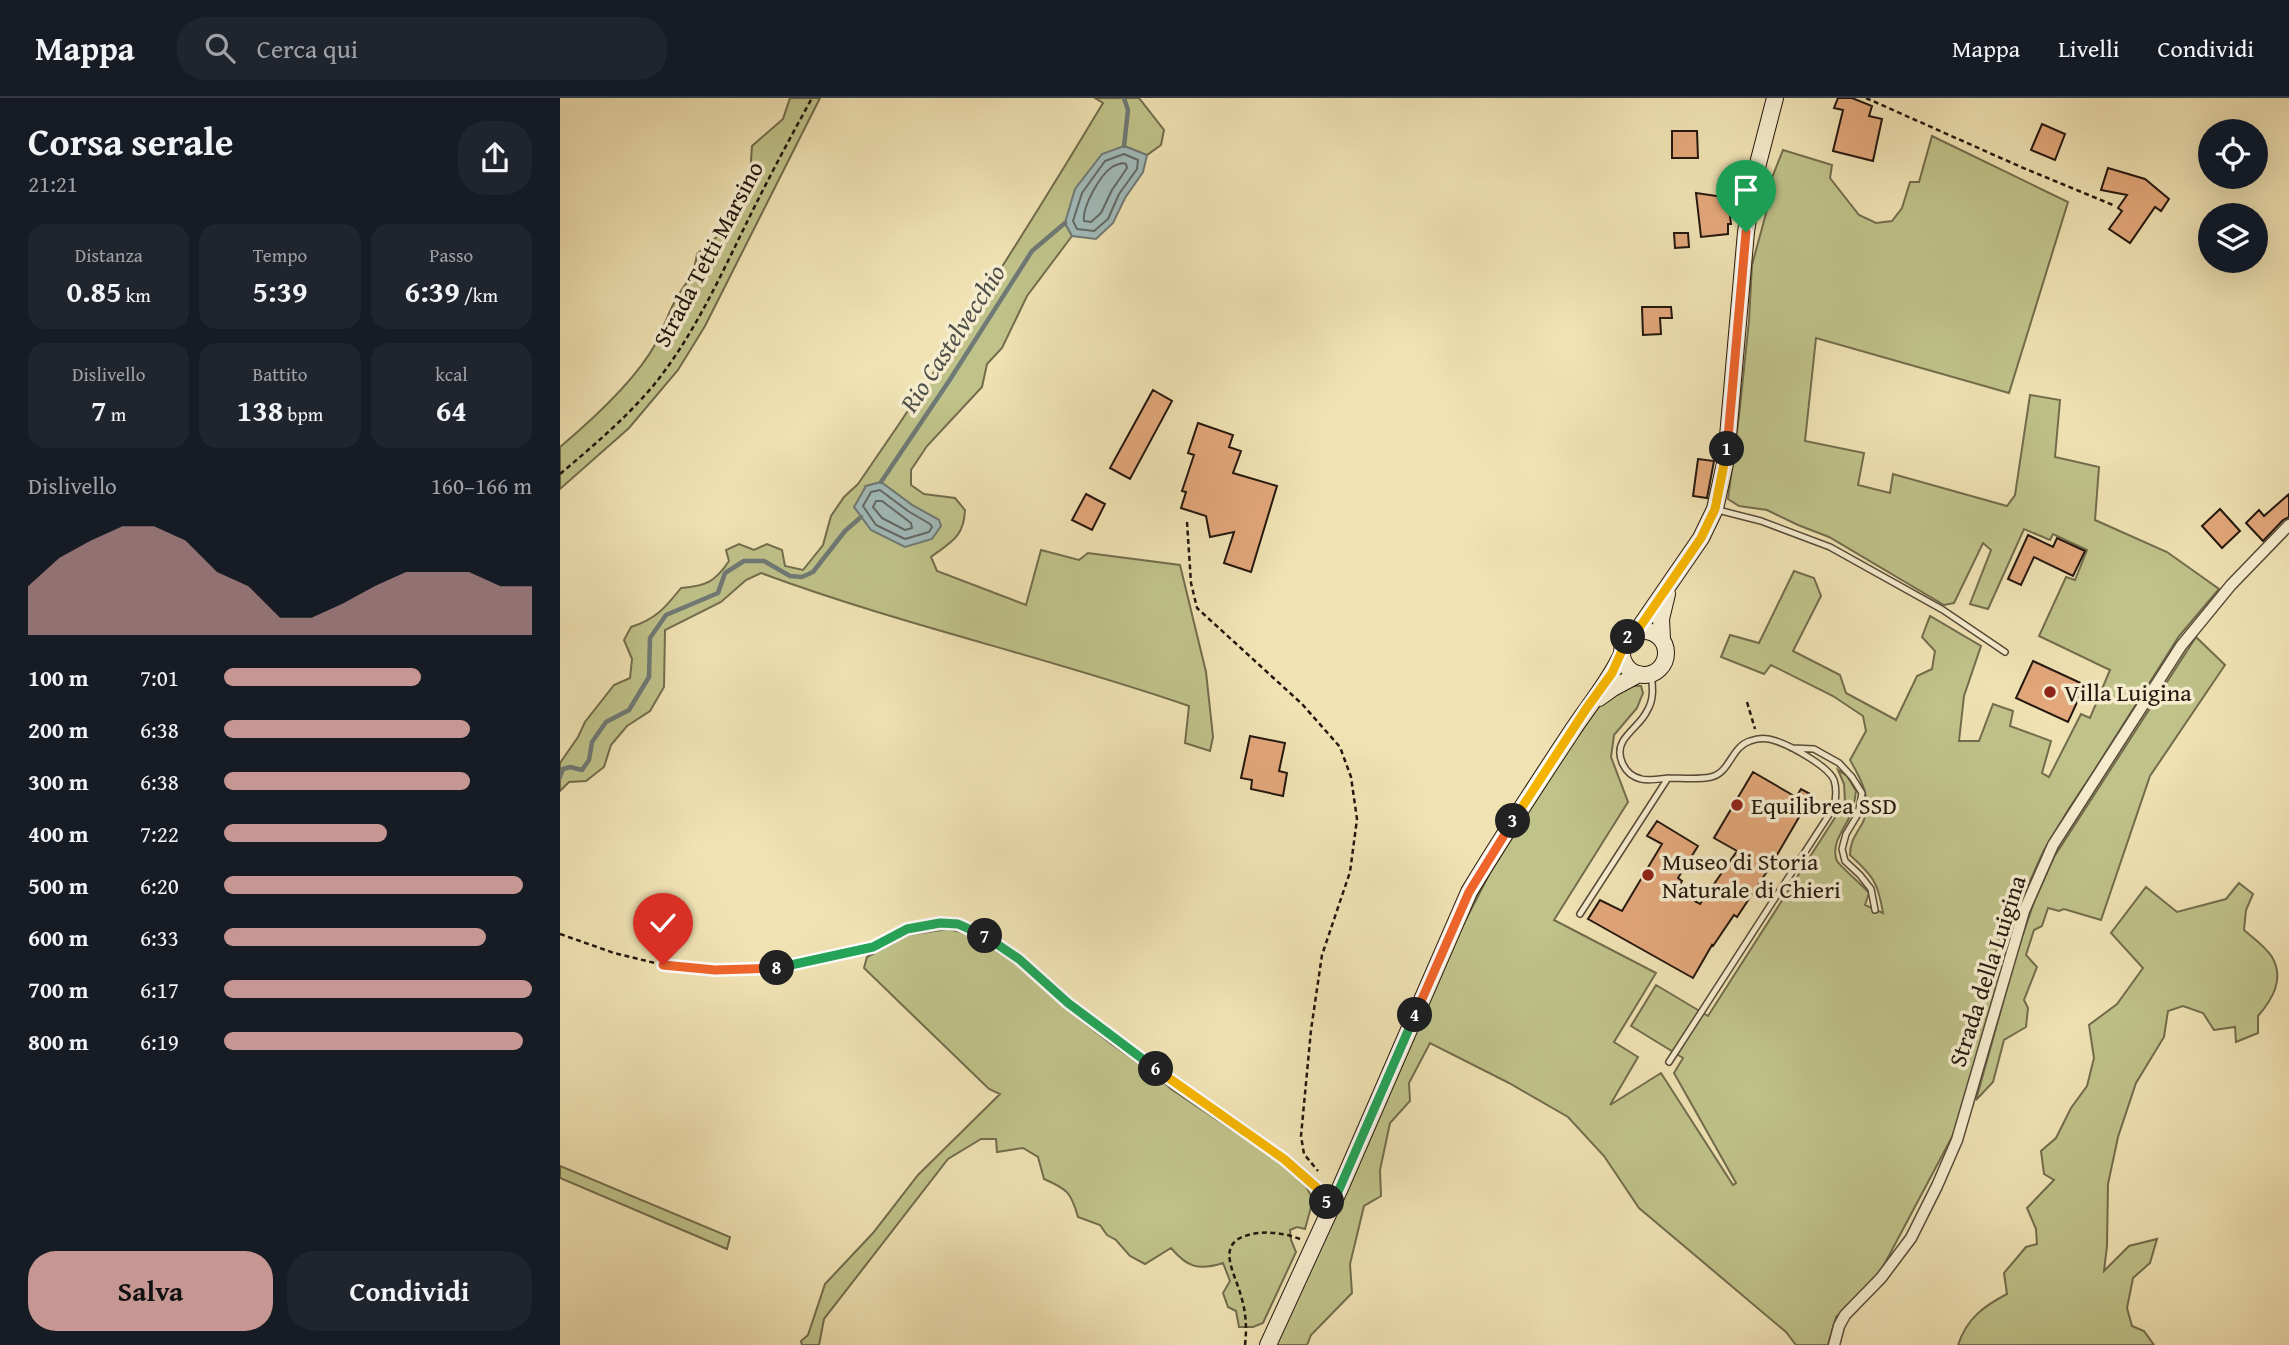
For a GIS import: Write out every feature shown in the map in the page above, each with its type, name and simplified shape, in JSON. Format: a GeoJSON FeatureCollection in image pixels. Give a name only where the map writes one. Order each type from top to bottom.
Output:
{"type":"FeatureCollection","features":[{"type":"Feature","properties":{"kind":"main road"},"geometry":{"type":"LineString","coordinates":[[1268,1345],[1341,1186],[1469,892],[1495,848],[1612,673],[1626,640],[1637,631],[1701,538],[1715,509],[1726,459],[1748,219],[1754,179],[1774,98]]}},
{"type":"Feature","properties":{"kind":"main road"},"geometry":{"type":"LineString","coordinates":[[1586,709],[1613,688],[1657,671],[1665,659],[1662,609],[1671,582]]}},
{"type":"Feature","properties":{"kind":"main road"},"geometry":{"type":"LineString","coordinates":[[1637,631],[1651,631],[1662,639]]}},
{"type":"Feature","properties":{"kind":"main road"},"geometry":{"type":"LineString","coordinates":[[1622,653],[1627,667],[1645,674]]}},
{"type":"Feature","properties":{"kind":"street","name":"Strada della Luigina"},"geometry":{"type":"LineString","coordinates":[[1834,1345],[1845,1315],[1881,1279],[1911,1238],[1937,1186],[1957,1140],[2024,911],[2053,845],[2181,646],[2231,585],[2289,526]]}},
{"type":"Feature","properties":{"kind":"street"},"geometry":{"type":"LineString","coordinates":[[982,935],[1019,959],[1068,1003],[1115,1039],[1284,1159],[1316,1187],[1331,1208]]}},
{"type":"Feature","properties":{"kind":"lane"},"geometry":{"type":"LineString","coordinates":[[1715,509],[1761,521],[1830,547],[1943,610],[2005,652]]}},
{"type":"Feature","properties":{"kind":"lane"},"geometry":{"type":"LineString","coordinates":[[1645,674],[1652,700],[1647,713],[1619,750],[1621,761],[1629,772],[1641,780],[1713,777],[1723,770],[1737,748],[1748,741],[1758,739],[1777,741],[1826,768],[1834,780],[1837,794],[1835,807],[1669,1062]]}},
{"type":"Feature","properties":{"kind":"lane"},"geometry":{"type":"LineString","coordinates":[[1789,748],[1814,749],[1839,762],[1853,777],[1861,793],[1858,814],[1846,834],[1842,849],[1845,862],[1860,874],[1871,889],[1875,910]]}},
{"type":"Feature","properties":{"kind":"lane"},"geometry":{"type":"LineString","coordinates":[[1580,914],[1668,778]]}},
{"type":"Feature","properties":{"kind":"path","name":"Strada Tetti Marsino"},"geometry":{"type":"LineString","coordinates":[[560,474],[613,429],[653,385],[671,360],[719,280],[812,98]]}},
{"type":"Feature","properties":{"kind":"path"},"geometry":{"type":"LineString","coordinates":[[1866,98],[2113,205]]}},
{"type":"Feature","properties":{"kind":"path"},"geometry":{"type":"LineString","coordinates":[[1187,522],[1191,583],[1197,608],[1302,704],[1340,747],[1352,777],[1357,819],[1350,872],[1322,955],[1311,1030],[1301,1136],[1304,1154],[1321,1174],[1341,1186]]}},
{"type":"Feature","properties":{"kind":"path"},"geometry":{"type":"LineString","coordinates":[[1747,702],[1758,739]]}},
{"type":"Feature","properties":{"kind":"path"},"geometry":{"type":"LineString","coordinates":[[560,934],[614,953],[663,965],[715,970],[779,968],[873,947],[907,929],[940,923],[958,924],[982,935]]}},
{"type":"Feature","properties":{"kind":"path"},"geometry":{"type":"LineString","coordinates":[[1245,1345],[1247,1325],[1243,1305],[1228,1263],[1231,1246],[1240,1236],[1261,1232],[1287,1234],[1313,1244]]}},
{"type":"Feature","properties":{"kind":"green space"},"geometry":{"type":"Polygon","coordinates":[[[790,98],[820,98],[705,326],[678,370],[629,428],[560,489],[560,447],[612,399],[647,357],[691,276],[697,254],[734,222],[750,175],[752,146],[783,119],[790,98]]]}},
{"type":"Feature","properties":{"kind":"green space"},"geometry":{"type":"Polygon","coordinates":[[[1095,98],[1139,98],[1164,130],[1161,145],[1147,155],[1124,146],[1065,223],[1072,236],[1027,296],[1002,348],[987,364],[982,387],[927,446],[911,470],[911,485],[924,494],[955,498],[965,510],[959,533],[931,557],[937,571],[1026,605],[1041,550],[1079,560],[1088,553],[1180,565],[1206,672],[1213,737],[1210,751],[1185,743],[1189,706],[867,609],[761,573],[746,580],[721,602],[665,630],[664,687],[650,711],[627,726],[611,745],[604,767],[586,781],[569,782],[560,791],[560,763],[585,722],[614,685],[630,678],[632,659],[624,640],[631,627],[659,612],[681,588],[697,586],[714,578],[729,561],[726,550],[739,544],[754,550],[767,544],[782,550],[785,566],[803,570],[823,545],[831,516],[844,497],[858,484],[953,343],[1103,103],[1095,98]],[[881,482],[866,486],[939,520],[912,505],[881,482]]]}},
{"type":"Feature","properties":{"kind":"green space"},"geometry":{"type":"Polygon","coordinates":[[[1932,136],[2068,202],[2009,393],[1816,338],[1805,441],[1864,453],[1858,485],[1890,493],[1893,474],[2007,506],[2015,495],[2030,395],[2060,400],[2055,457],[2099,467],[2095,520],[2167,552],[2219,589],[2179,636],[2070,807],[2044,850],[2025,892],[2013,932],[2000,937],[1996,952],[2003,965],[1953,1135],[1884,1265],[1872,1284],[1836,1317],[1828,1345],[1796,1345],[1786,1332],[1639,1208],[1604,1156],[1568,1117],[1430,1043],[1409,1083],[1410,1101],[1390,1123],[1380,1170],[1381,1196],[1364,1206],[1350,1264],[1352,1293],[1311,1335],[1307,1345],[1276,1345],[1458,935],[1496,861],[1590,714],[1607,700],[1627,688],[1641,686],[1643,693],[1637,708],[1614,735],[1611,757],[1628,802],[1554,920],[1656,973],[1614,1042],[1638,1057],[1610,1105],[1661,1073],[1733,1185],[1736,1183],[1674,1073],[1683,1058],[1631,1026],[1656,985],[1708,1016],[1845,802],[1844,784],[1838,770],[1847,776],[1856,791],[1852,811],[1839,836],[1835,855],[1837,861],[1869,893],[1865,905],[1883,913],[1873,880],[1850,855],[1852,843],[1867,807],[1865,791],[1850,760],[1866,731],[1863,716],[1833,696],[1771,665],[1764,674],[1721,657],[1730,635],[1759,643],[1794,571],[1814,578],[1821,596],[1793,651],[1840,675],[1846,693],[1896,720],[1917,676],[1932,669],[1935,651],[1922,637],[1930,616],[1981,646],[1964,696],[1959,741],[1979,741],[1993,704],[2013,711],[2010,726],[2051,741],[2042,773],[2049,777],[2081,714],[2090,718],[2110,670],[2039,636],[2066,577],[2075,580],[2087,550],[2053,534],[2050,540],[2024,529],[1988,609],[1970,604],[1991,550],[1983,543],[1954,603],[1944,605],[1829,537],[1767,510],[1739,506],[1728,499],[1749,321],[1752,265],[1771,195],[1766,193],[1783,150],[1832,165],[1830,178],[1859,215],[1876,223],[1892,221],[1902,208],[1910,182],[1919,182],[1932,136]]]}},
{"type":"Feature","properties":{"kind":"green space"},"geometry":{"type":"Polygon","coordinates":[[[2196,637],[2225,665],[2150,776],[2101,920],[2064,909],[2059,911],[2048,908],[2042,926],[2034,930],[2026,955],[2037,967],[2024,1000],[2028,1008],[2026,1027],[2004,1040],[1993,1082],[1976,1100],[2017,952],[2034,902],[2054,857],[2196,637]]]}},
{"type":"Feature","properties":{"kind":"green space"},"geometry":{"type":"Polygon","coordinates":[[[2239,883],[2253,894],[2246,910],[2244,930],[2263,946],[2276,965],[2275,989],[2258,1016],[2258,1033],[2236,1042],[2235,1027],[2214,1030],[2203,1013],[2183,1006],[2168,1011],[2164,1037],[2136,1083],[2118,1137],[2108,1184],[2104,1271],[2129,1246],[2157,1239],[2150,1263],[2133,1278],[2127,1308],[2132,1326],[2144,1331],[2154,1345],[1958,1345],[1971,1320],[2007,1294],[2004,1273],[2026,1247],[2037,1244],[2036,1229],[2027,1208],[2054,1180],[2044,1174],[2041,1151],[2056,1138],[2071,1108],[2087,1086],[2094,1058],[2089,1025],[2117,1004],[2143,968],[2111,933],[2146,887],[2177,912],[2226,899],[2239,883]]]}},
{"type":"Feature","properties":{"kind":"green space"},"geometry":{"type":"Polygon","coordinates":[[[948,929],[969,934],[1014,961],[1145,1065],[1171,1089],[1283,1164],[1306,1186],[1313,1200],[1305,1229],[1297,1227],[1290,1230],[1296,1252],[1263,1323],[1253,1327],[1239,1327],[1236,1311],[1228,1307],[1223,1293],[1230,1281],[1223,1263],[1207,1267],[1194,1266],[1171,1248],[1145,1264],[1130,1256],[1100,1225],[1078,1217],[1067,1192],[1044,1179],[1038,1157],[1023,1148],[997,1152],[996,1139],[981,1139],[948,1159],[824,1319],[819,1345],[802,1345],[801,1341],[808,1335],[825,1284],[873,1233],[918,1175],[1000,1094],[989,1089],[864,968],[867,957],[908,935],[948,929]]]}},
{"type":"Feature","properties":{"kind":"green space"},"geometry":{"type":"Polygon","coordinates":[[[560,1166],[730,1237],[727,1249],[560,1178],[560,1166]]]}},
{"type":"Feature","properties":{"kind":"water"},"geometry":{"type":"Polygon","coordinates":[[[1124,146],[1147,155],[1143,172],[1125,198],[1113,223],[1096,239],[1072,236],[1065,223],[1075,189],[1102,154],[1124,146]]]}},
{"type":"Feature","properties":{"kind":"water"},"geometry":{"type":"Polygon","coordinates":[[[881,482],[912,505],[939,520],[941,526],[932,539],[905,547],[871,530],[854,507],[866,486],[881,482]]]}},
{"type":"Feature","properties":{"kind":"building"},"geometry":{"type":"Polygon","coordinates":[[[1838,98],[1852,98],[1872,106],[1869,116],[1882,119],[1873,161],[1833,151],[1843,110],[1834,108],[1838,98]]]}},
{"type":"Feature","properties":{"kind":"building"},"geometry":{"type":"Polygon","coordinates":[[[2042,124],[2065,134],[2055,160],[2031,150],[2042,124]]]}},
{"type":"Feature","properties":{"kind":"building"},"geometry":{"type":"Polygon","coordinates":[[[1672,131],[1697,131],[1698,158],[1672,158],[1672,131]]]}},
{"type":"Feature","properties":{"kind":"building"},"geometry":{"type":"Polygon","coordinates":[[[2108,168],[2145,179],[2169,199],[2161,211],[2155,207],[2130,243],[2109,229],[2122,211],[2118,208],[2127,195],[2101,190],[2108,168]]]}},
{"type":"Feature","properties":{"kind":"building"},"geometry":{"type":"Polygon","coordinates":[[[1696,193],[1724,197],[1724,208],[1729,208],[1731,224],[1728,224],[1728,234],[1701,237],[1696,193]]]}},
{"type":"Feature","properties":{"kind":"building"},"geometry":{"type":"Polygon","coordinates":[[[1674,233],[1688,233],[1689,247],[1675,248],[1674,233]]]}},
{"type":"Feature","properties":{"kind":"building"},"geometry":{"type":"Polygon","coordinates":[[[1642,307],[1671,307],[1672,318],[1660,318],[1661,334],[1643,335],[1642,307]]]}},
{"type":"Feature","properties":{"kind":"building"},"geometry":{"type":"Polygon","coordinates":[[[1153,390],[1172,401],[1130,479],[1110,468],[1153,390]]]}},
{"type":"Feature","properties":{"kind":"building"},"geometry":{"type":"Polygon","coordinates":[[[1198,423],[1233,435],[1229,447],[1241,451],[1233,473],[1277,486],[1251,572],[1224,563],[1234,532],[1210,537],[1206,516],[1181,508],[1186,492],[1182,491],[1194,455],[1188,453],[1198,423]]]}},
{"type":"Feature","properties":{"kind":"building"},"geometry":{"type":"Polygon","coordinates":[[[1698,459],[1714,461],[1707,498],[1693,496],[1698,459]]]}},
{"type":"Feature","properties":{"kind":"building"},"geometry":{"type":"Polygon","coordinates":[[[1086,494],[1105,504],[1092,530],[1072,520],[1086,494]]]}},
{"type":"Feature","properties":{"kind":"building"},"geometry":{"type":"Polygon","coordinates":[[[2289,494],[2289,517],[2263,541],[2246,523],[2259,510],[2264,516],[2289,494]]]}},
{"type":"Feature","properties":{"kind":"building"},"geometry":{"type":"Polygon","coordinates":[[[2220,509],[2240,531],[2222,548],[2202,526],[2220,509]]]}},
{"type":"Feature","properties":{"kind":"building"},"geometry":{"type":"Polygon","coordinates":[[[2028,535],[2053,547],[2057,538],[2085,551],[2073,576],[2034,557],[2021,585],[2008,579],[2028,535]]]}},
{"type":"Feature","properties":{"kind":"building","name":"Villa Luigina"},"geometry":{"type":"Polygon","coordinates":[[[2033,661],[2085,685],[2068,722],[2016,698],[2033,661]]]}},
{"type":"Feature","properties":{"kind":"building"},"geometry":{"type":"Polygon","coordinates":[[[1250,736],[1285,743],[1279,771],[1287,773],[1283,796],[1251,789],[1252,780],[1241,778],[1250,736]]]}},
{"type":"Feature","properties":{"kind":"building"},"geometry":{"type":"Polygon","coordinates":[[[1753,772],[1796,797],[1801,789],[1812,795],[1770,867],[1737,917],[1734,915],[1712,945],[1693,978],[1588,919],[1600,900],[1622,911],[1662,844],[1647,836],[1657,821],[1698,846],[1678,878],[1682,881],[1676,891],[1700,904],[1737,851],[1714,838],[1753,772]]]}},
{"type":"Feature","properties":{"kind":"waterway","name":"Rio Castelvecchio"},"geometry":{"type":"LineString","coordinates":[[1124,98],[1128,110],[1124,146]]}},
{"type":"Feature","properties":{"kind":"waterway","name":"Rio Castelvecchio"},"geometry":{"type":"LineString","coordinates":[[881,482],[1032,251],[1065,223]]}},
{"type":"Feature","properties":{"kind":"waterway","name":"Rio Castelvecchio"},"geometry":{"type":"LineString","coordinates":[[560,777],[563,769],[570,767],[582,770],[589,760],[592,742],[606,722],[629,710],[649,677],[650,638],[666,615],[718,593],[725,573],[744,561],[764,561],[790,576],[802,577],[813,572],[845,531],[861,517]]}},
{"type":"Feature","properties":{"kind":"place","name":"Villa Luigina"},"geometry":{"type":"Point","coordinates":[2050,692]}},
{"type":"Feature","properties":{"kind":"place","name":"Equilibrea SSD"},"geometry":{"type":"Point","coordinates":[1737,805]}},
{"type":"Feature","properties":{"kind":"place","name":"Museo di Storia Naturale di Chieri"},"geometry":{"type":"Point","coordinates":[1648,875]}},
{"type":"Feature","properties":{"kind":"route"},"geometry":{"type":"LineString","coordinates":[[663,965],[715,970],[779,968],[873,947],[907,929],[940,923],[958,924],[982,935],[1019,959],[1068,1003],[1115,1039],[1284,1159],[1316,1187],[1331,1208],[1469,892],[1495,848],[1612,673],[1626,640],[1637,631],[1701,538],[1715,509],[1726,459],[1746,232]]}}]}
